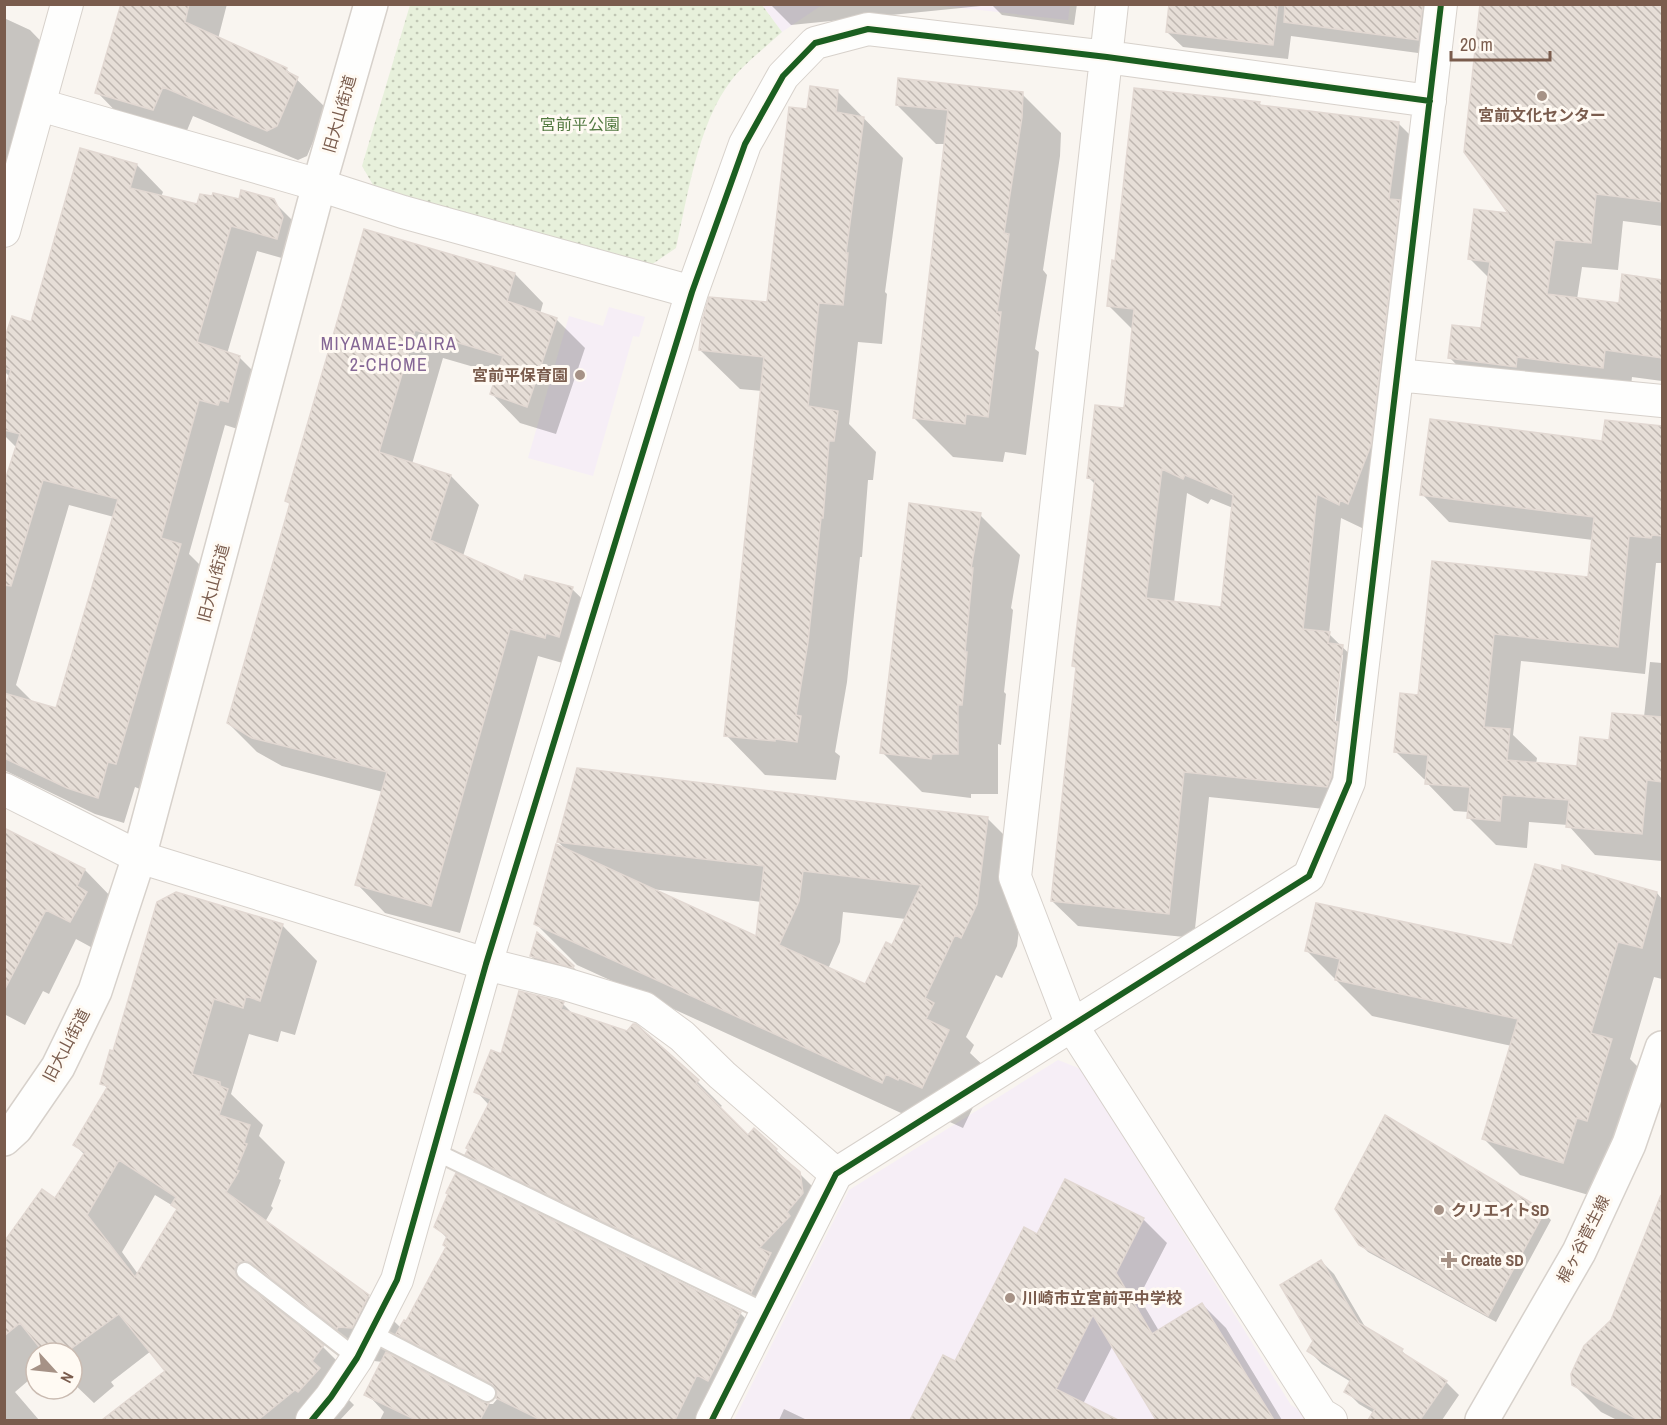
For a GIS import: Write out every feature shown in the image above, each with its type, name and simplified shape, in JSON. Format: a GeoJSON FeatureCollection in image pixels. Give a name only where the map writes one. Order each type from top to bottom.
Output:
{"type":"FeatureCollection","features":[{"type":"Feature","properties":{"kind":"street"},"geometry":{"type":"LineString","coordinates":[[4,231],[67,4]]}},
{"type":"Feature","properties":{"kind":"street","name":"旧大山街道"},"geometry":{"type":"LineString","coordinates":[[4,1139],[16,1128],[58,1066],[94,991],[139,857],[319,185],[370,4]]}},
{"type":"Feature","properties":{"kind":"street"},"geometry":{"type":"LineString","coordinates":[[1112,4],[1015,878],[1072,1026],[1321,1414],[1331,1420]]}},
{"type":"Feature","properties":{"kind":"street"},"geometry":{"type":"LineString","coordinates":[[712,1420],[836,1174],[1309,876],[1349,782],[1441,4]]}},
{"type":"Feature","properties":{"kind":"street"},"geometry":{"type":"LineString","coordinates":[[312,1420],[331,1397],[363,1345],[397,1280],[486,964],[692,292],[745,144],[783,76],[815,43],[868,29],[1107,57],[1430,101]]}},
{"type":"Feature","properties":{"kind":"street"},"geometry":{"type":"LineString","coordinates":[[40,105],[319,185],[403,212],[692,292]]}},
{"type":"Feature","properties":{"kind":"street"},"geometry":{"type":"LineString","coordinates":[[1397,375],[1662,401]]}},
{"type":"Feature","properties":{"kind":"street"},"geometry":{"type":"LineString","coordinates":[[4,789],[139,857],[486,964],[562,983],[644,1008],[682,1036],[722,1075],[836,1174]]}},
{"type":"Feature","properties":{"kind":"street","name":"梶ヶ谷菅生線"},"geometry":{"type":"LineString","coordinates":[[1482,1420],[1579,1252],[1629,1144],[1662,1048]]}},
{"type":"Feature","properties":{"kind":"lane"},"geometry":{"type":"LineString","coordinates":[[434,1151],[766,1312]]}},
{"type":"Feature","properties":{"kind":"lane"},"geometry":{"type":"LineString","coordinates":[[245,1271],[363,1345],[487,1393]]}},
{"type":"Feature","properties":{"kind":"shaded area"},"geometry":{"type":"Polygon","coordinates":[[[1070,4],[1068,20],[935,5],[1070,4]]]}},
{"type":"Feature","properties":{"kind":"shaded area"},"geometry":{"type":"Polygon","coordinates":[[[762,5],[835,5],[819,7],[782,32],[762,5]]]}},
{"type":"Feature","properties":{"kind":"shaded area"},"geometry":{"type":"Polygon","coordinates":[[[609,307],[645,317],[639,337],[633,336],[593,476],[528,458],[569,316],[603,326],[609,307]]]}},
{"type":"Feature","properties":{"kind":"shaded area","name":"川崎市立宮前平中学校"},"geometry":{"type":"Polygon","coordinates":[[[1058,1060],[1081,1069],[1291,1405],[1315,1420],[734,1420],[849,1190],[1058,1060]]]}},
{"type":"Feature","properties":{"kind":"green space","name":"宮前平公園"},"geometry":{"type":"Polygon","coordinates":[[[410,5],[762,5],[782,32],[741,69],[715,107],[705,130],[691,178],[676,248],[648,267],[376,190],[362,166],[410,5]]]}},
{"type":"Feature","properties":{"kind":"building"},"geometry":{"type":"Polygon","coordinates":[[[121,4],[189,4],[185,22],[287,68],[286,71],[298,77],[277,126],[267,131],[163,87],[153,110],[95,93],[121,4]]]}},
{"type":"Feature","properties":{"kind":"building"},"geometry":{"type":"Polygon","coordinates":[[[1169,4],[1278,4],[1273,45],[1166,32],[1169,4]]]}},
{"type":"Feature","properties":{"kind":"building"},"geometry":{"type":"Polygon","coordinates":[[[1285,4],[1423,4],[1418,40],[1284,22],[1285,4]]]}},
{"type":"Feature","properties":{"kind":"building"},"geometry":{"type":"Polygon","coordinates":[[[1480,4],[1662,4],[1662,202],[1596,194],[1591,243],[1555,240],[1547,294],[1619,303],[1622,274],[1662,280],[1662,358],[1605,350],[1603,368],[1517,357],[1516,367],[1448,358],[1452,325],[1481,328],[1490,262],[1468,259],[1474,209],[1508,213],[1464,152],[1480,4]]]}},
{"type":"Feature","properties":{"kind":"building"},"geometry":{"type":"Polygon","coordinates":[[[898,78],[1023,92],[1022,117],[1004,233],[1009,234],[997,312],[1001,312],[988,417],[966,414],[965,424],[913,418],[948,110],[896,105],[898,78]]]}},
{"type":"Feature","properties":{"kind":"building"},"geometry":{"type":"Polygon","coordinates":[[[810,86],[838,90],[836,112],[864,117],[846,253],[848,253],[843,305],[819,303],[808,406],[838,411],[834,441],[829,441],[823,518],[821,518],[808,642],[796,715],[801,716],[797,742],[724,736],[764,357],[699,350],[702,321],[709,297],[767,302],[789,107],[807,109],[810,86]]]}},
{"type":"Feature","properties":{"kind":"building"},"geometry":{"type":"Polygon","coordinates":[[[1134,88],[1260,102],[1259,105],[1399,122],[1389,199],[1400,200],[1371,445],[1348,504],[1340,500],[1339,505],[1317,494],[1303,629],[1330,632],[1328,643],[1343,645],[1334,721],[1338,722],[1331,777],[1327,787],[1184,772],[1169,914],[1051,901],[1076,667],[1072,666],[1095,479],[1087,478],[1095,405],[1124,408],[1134,309],[1107,306],[1112,260],[1115,261],[1134,88]],[[1162,469],[1146,598],[1221,607],[1233,495],[1185,475],[1183,479],[1162,469]]]}},
{"type":"Feature","properties":{"kind":"building"},"geometry":{"type":"Polygon","coordinates":[[[80,148],[137,164],[130,188],[197,204],[200,194],[212,196],[213,193],[239,199],[241,190],[274,199],[283,217],[277,239],[231,226],[197,342],[240,356],[228,402],[220,400],[218,405],[199,400],[161,538],[181,544],[116,764],[108,762],[98,798],[67,788],[4,758],[4,693],[56,708],[118,499],[43,480],[11,586],[4,585],[4,483],[20,434],[4,430],[4,391],[11,370],[4,368],[4,340],[12,316],[31,322],[80,148]]]}},
{"type":"Feature","properties":{"kind":"building"},"geometry":{"type":"Polygon","coordinates":[[[364,229],[515,273],[507,301],[557,318],[527,407],[490,394],[503,356],[415,330],[379,452],[451,475],[430,540],[523,582],[525,575],[573,587],[559,637],[546,633],[545,638],[510,629],[431,906],[355,885],[387,772],[252,738],[227,723],[290,503],[285,501],[364,229]]]}},
{"type":"Feature","properties":{"kind":"building"},"geometry":{"type":"Polygon","coordinates":[[[1430,419],[1602,441],[1605,420],[1662,426],[1662,536],[1652,535],[1651,538],[1629,536],[1618,647],[1494,634],[1484,727],[1510,729],[1507,760],[1577,766],[1580,737],[1609,740],[1612,713],[1662,717],[1662,782],[1647,780],[1642,834],[1566,827],[1569,800],[1502,795],[1500,821],[1467,818],[1470,787],[1425,784],[1428,755],[1394,752],[1400,693],[1418,695],[1432,561],[1588,577],[1594,517],[1420,495],[1430,419]]]}},
{"type":"Feature","properties":{"kind":"building"},"geometry":{"type":"Polygon","coordinates":[[[909,503],[981,513],[971,568],[973,568],[962,705],[958,705],[958,754],[932,754],[931,759],[880,753],[909,503]]]}},
{"type":"Feature","properties":{"kind":"building"},"geometry":{"type":"Polygon","coordinates":[[[577,768],[988,817],[977,904],[961,938],[955,935],[925,998],[934,1003],[926,1019],[949,1030],[922,1088],[886,1074],[882,1083],[534,924],[556,844],[756,936],[764,866],[557,842],[577,768]],[[803,871],[799,901],[779,945],[865,984],[886,942],[892,945],[921,885],[803,871]]]}},
{"type":"Feature","properties":{"kind":"building"},"geometry":{"type":"Polygon","coordinates":[[[4,828],[85,869],[77,886],[87,892],[70,922],[46,910],[4,991],[4,828]]]}},
{"type":"Feature","properties":{"kind":"building"},"geometry":{"type":"Polygon","coordinates":[[[1535,864],[1562,871],[1562,865],[1657,892],[1642,948],[1618,942],[1591,1033],[1612,1039],[1587,1121],[1577,1118],[1563,1163],[1482,1139],[1518,1019],[1335,980],[1340,959],[1305,951],[1316,903],[1512,945],[1535,864]]]}},
{"type":"Feature","properties":{"kind":"building"},"geometry":{"type":"Polygon","coordinates":[[[176,892],[283,924],[260,1001],[246,996],[243,1008],[214,999],[192,1074],[220,1082],[220,1086],[228,1089],[219,1115],[250,1125],[244,1143],[247,1144],[236,1170],[239,1171],[226,1192],[369,1295],[352,1328],[338,1327],[337,1329],[251,1263],[246,1261],[237,1264],[235,1270],[239,1279],[324,1345],[312,1361],[320,1368],[298,1392],[295,1390],[258,1420],[102,1420],[165,1371],[119,1314],[82,1341],[34,1341],[20,1323],[4,1336],[4,1242],[42,1189],[55,1198],[85,1152],[73,1145],[108,1086],[100,1084],[110,1050],[113,1051],[157,902],[176,892]],[[119,1160],[87,1215],[135,1277],[177,1209],[171,1205],[176,1197],[119,1160]]]}},
{"type":"Feature","properties":{"kind":"building"},"geometry":{"type":"Polygon","coordinates":[[[537,932],[574,966],[573,968],[530,956],[537,932]]]}},
{"type":"Feature","properties":{"kind":"building"},"geometry":{"type":"Polygon","coordinates":[[[519,991],[564,1002],[561,1009],[627,1031],[633,1024],[636,1024],[699,1080],[696,1083],[748,1135],[754,1128],[777,1149],[775,1151],[800,1172],[803,1193],[787,1212],[790,1216],[759,1248],[771,1253],[751,1293],[465,1155],[468,1149],[466,1148],[491,1099],[474,1092],[491,1050],[501,1054],[519,991]]]}},
{"type":"Feature","properties":{"kind":"building","name":"クリエイトSD"},"geometry":{"type":"Polygon","coordinates":[[[1385,1115],[1545,1211],[1488,1316],[1359,1245],[1335,1209],[1385,1115]]]}},
{"type":"Feature","properties":{"kind":"building"},"geometry":{"type":"Polygon","coordinates":[[[456,1173],[741,1312],[708,1381],[697,1375],[675,1420],[541,1420],[496,1398],[497,1392],[492,1384],[396,1334],[404,1320],[406,1321],[446,1247],[443,1245],[447,1236],[434,1227],[456,1173]]]}},
{"type":"Feature","properties":{"kind":"building"},"geometry":{"type":"Polygon","coordinates":[[[1065,1179],[1144,1218],[1116,1273],[1152,1334],[1202,1303],[1274,1420],[1156,1420],[1093,1315],[1056,1389],[1118,1420],[910,1420],[943,1355],[955,1361],[1024,1227],[1037,1234],[1065,1179]]]}},
{"type":"Feature","properties":{"kind":"building"},"geometry":{"type":"Polygon","coordinates":[[[1661,1195],[1662,1420],[1639,1420],[1572,1385],[1571,1374],[1584,1346],[1611,1320],[1661,1195]]]}},
{"type":"Feature","properties":{"kind":"building"},"geometry":{"type":"Polygon","coordinates":[[[1321,1260],[1359,1323],[1403,1349],[1401,1352],[1447,1381],[1420,1420],[1368,1420],[1375,1409],[1344,1392],[1351,1379],[1307,1351],[1313,1341],[1280,1285],[1321,1260]]]}},
{"type":"Feature","properties":{"kind":"building"},"geometry":{"type":"Polygon","coordinates":[[[386,1352],[482,1402],[489,1403],[480,1420],[416,1420],[364,1395],[386,1352]]]}},
{"type":"Feature","properties":{"kind":"cycle path"},"geometry":{"type":"LineString","coordinates":[[712,1420],[836,1174],[1309,876],[1349,782],[1441,4]]}},
{"type":"Feature","properties":{"kind":"cycle path"},"geometry":{"type":"LineString","coordinates":[[312,1420],[331,1397],[357,1358],[397,1280],[486,964],[692,292],[745,144],[783,76],[815,43],[868,29],[1107,57],[1430,101]]}},
{"type":"Feature","properties":{"kind":"place","name":"宮前文化センター"},"geometry":{"type":"Point","coordinates":[1542,96]}},
{"type":"Feature","properties":{"kind":"place","name":"宮前平保育園"},"geometry":{"type":"Point","coordinates":[580,375]}},
{"type":"Feature","properties":{"kind":"place","name":"クリエイトSD"},"geometry":{"type":"Point","coordinates":[1439,1210]}},
{"type":"Feature","properties":{"kind":"place","name":"Create SD"},"geometry":{"type":"Point","coordinates":[1449,1260]}},
{"type":"Feature","properties":{"kind":"place","name":"川崎市立宮前平中学校"},"geometry":{"type":"Point","coordinates":[1010,1298]}},
{"type":"Feature","properties":{"kind":"district","name":"MIYAMAE-DAIRA 2-CHOME"},"geometry":{"type":"Point","coordinates":[389,353]}}]}
